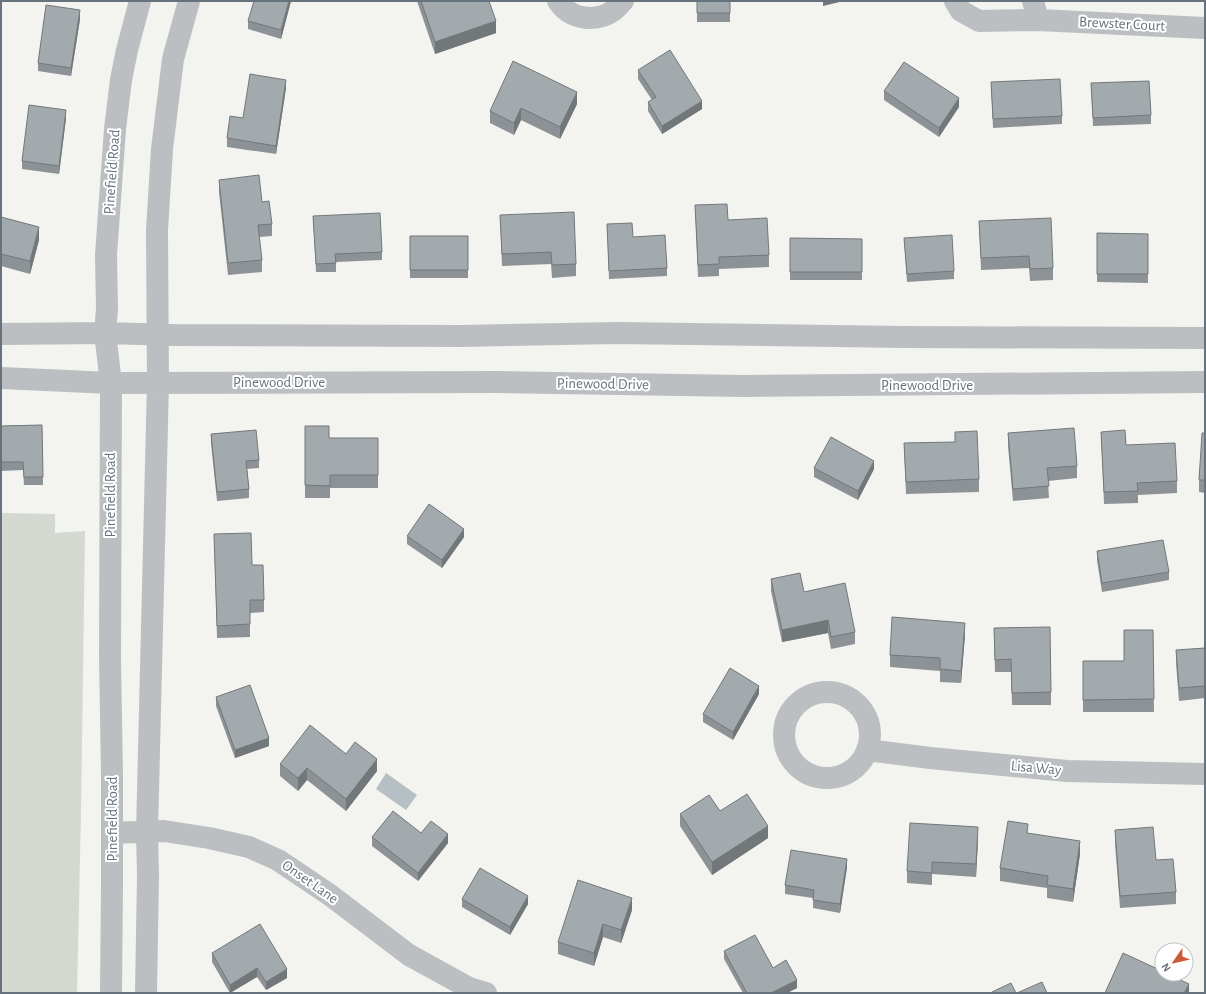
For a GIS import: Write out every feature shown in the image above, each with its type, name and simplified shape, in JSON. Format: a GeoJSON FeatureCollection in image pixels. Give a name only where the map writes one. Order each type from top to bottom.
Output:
{"type":"FeatureCollection","features":[{"type":"Feature","properties":{"kind":"street","name":"Pinefield Road"},"geometry":{"type":"LineString","coordinates":[[111,993],[111,383],[105,332],[107,309],[106,255],[115,129],[121,80],[140,1]]}},
{"type":"Feature","properties":{"kind":"street"},"geometry":{"type":"LineString","coordinates":[[146,993],[148,876],[147,832],[158,383],[157,230],[162,149],[173,59],[189,1]]}},
{"type":"Feature","properties":{"kind":"street"},"geometry":{"type":"LineString","coordinates":[[558,1],[568,12],[580,17],[592,18],[604,16],[615,10],[623,1]]}},
{"type":"Feature","properties":{"kind":"street","name":"Brewster Court"},"geometry":{"type":"LineString","coordinates":[[955,1],[961,11],[979,21],[1036,11],[1205,28]]}},
{"type":"Feature","properties":{"kind":"street"},"geometry":{"type":"LineString","coordinates":[[1,334],[105,332],[157,334],[462,336],[618,333],[905,337],[1205,338]]}},
{"type":"Feature","properties":{"kind":"street","name":"Pinewood Drive"},"geometry":{"type":"LineString","coordinates":[[1,378],[111,383],[499,382],[744,386],[1205,382]]}},
{"type":"Feature","properties":{"kind":"street","name":"Lisa Way"},"geometry":{"type":"LineString","coordinates":[[867,750],[930,758],[1067,771],[1205,774]]}},
{"type":"Feature","properties":{"kind":"street","name":"Onset Lane"},"geometry":{"type":"LineString","coordinates":[[112,833],[164,831],[209,838],[249,847],[278,860],[330,895],[409,955],[469,988],[486,993]]}},
{"type":"Feature","properties":{"kind":"shaded area"},"geometry":{"type":"Polygon","coordinates":[[[1,513],[55,514],[55,533],[85,531],[77,993],[1,993],[1,513]]]}},
{"type":"Feature","properties":{"kind":"shaded area"},"geometry":{"type":"Polygon","coordinates":[[[386,773],[417,795],[406,810],[376,789],[386,773]]]}},
{"type":"Feature","properties":{"kind":"building"},"geometry":{"type":"Polygon","coordinates":[[[254,1],[289,1],[281,30],[248,21],[254,1]]]}},
{"type":"Feature","properties":{"kind":"building"},"geometry":{"type":"Polygon","coordinates":[[[421,1],[489,1],[496,21],[435,42],[421,1]]]}},
{"type":"Feature","properties":{"kind":"building"},"geometry":{"type":"Polygon","coordinates":[[[697,1],[730,1],[730,13],[697,13],[697,1]]]}},
{"type":"Feature","properties":{"kind":"building"},"geometry":{"type":"Polygon","coordinates":[[[46,5],[80,10],[71,68],[38,63],[46,5]]]}},
{"type":"Feature","properties":{"kind":"building"},"geometry":{"type":"Polygon","coordinates":[[[670,50],[702,101],[662,126],[648,102],[656,97],[638,70],[670,50]]]}},
{"type":"Feature","properties":{"kind":"building"},"geometry":{"type":"Polygon","coordinates":[[[513,61],[577,92],[560,127],[521,108],[514,123],[490,111],[513,61]]]}},
{"type":"Feature","properties":{"kind":"building"},"geometry":{"type":"Polygon","coordinates":[[[904,62],[959,98],[939,128],[884,91],[904,62]]]}},
{"type":"Feature","properties":{"kind":"building"},"geometry":{"type":"Polygon","coordinates":[[[250,74],[286,80],[276,146],[227,138],[230,116],[243,118],[250,74]]]}},
{"type":"Feature","properties":{"kind":"building"},"geometry":{"type":"Polygon","coordinates":[[[1060,79],[1062,116],[993,119],[991,82],[1060,79]]]}},
{"type":"Feature","properties":{"kind":"building"},"geometry":{"type":"Polygon","coordinates":[[[1149,81],[1151,115],[1093,118],[1091,83],[1149,81]]]}},
{"type":"Feature","properties":{"kind":"building"},"geometry":{"type":"Polygon","coordinates":[[[29,105],[66,110],[59,166],[22,161],[29,105]]]}},
{"type":"Feature","properties":{"kind":"building"},"geometry":{"type":"Polygon","coordinates":[[[259,175],[262,202],[269,201],[272,224],[258,225],[262,260],[228,263],[219,180],[259,175]]]}},
{"type":"Feature","properties":{"kind":"building"},"geometry":{"type":"Polygon","coordinates":[[[727,204],[728,220],[767,218],[769,255],[719,257],[719,264],[698,265],[695,205],[727,204]]]}},
{"type":"Feature","properties":{"kind":"building"},"geometry":{"type":"Polygon","coordinates":[[[574,212],[576,264],[552,265],[551,252],[502,254],[500,215],[574,212]]]}},
{"type":"Feature","properties":{"kind":"building"},"geometry":{"type":"Polygon","coordinates":[[[380,213],[382,252],[335,254],[336,263],[316,264],[313,216],[380,213]]]}},
{"type":"Feature","properties":{"kind":"building"},"geometry":{"type":"Polygon","coordinates":[[[1,217],[39,227],[30,261],[1,254],[1,217]]]}},
{"type":"Feature","properties":{"kind":"building"},"geometry":{"type":"Polygon","coordinates":[[[1051,218],[1053,268],[1030,269],[1029,256],[981,258],[979,221],[1051,218]]]}},
{"type":"Feature","properties":{"kind":"building"},"geometry":{"type":"Polygon","coordinates":[[[632,223],[633,237],[665,235],[667,268],[609,271],[607,224],[632,223]]]}},
{"type":"Feature","properties":{"kind":"building"},"geometry":{"type":"Polygon","coordinates":[[[1097,233],[1148,234],[1148,274],[1097,274],[1097,233]]]}},
{"type":"Feature","properties":{"kind":"building"},"geometry":{"type":"Polygon","coordinates":[[[952,235],[954,271],[907,274],[904,238],[952,235]]]}},
{"type":"Feature","properties":{"kind":"building"},"geometry":{"type":"Polygon","coordinates":[[[410,236],[468,236],[468,270],[410,270],[410,236]]]}},
{"type":"Feature","properties":{"kind":"building"},"geometry":{"type":"Polygon","coordinates":[[[790,238],[862,239],[862,272],[790,272],[790,238]]]}},
{"type":"Feature","properties":{"kind":"building"},"geometry":{"type":"Polygon","coordinates":[[[42,425],[43,477],[24,477],[23,462],[1,462],[1,426],[42,425]]]}},
{"type":"Feature","properties":{"kind":"building"},"geometry":{"type":"Polygon","coordinates":[[[305,426],[329,426],[329,438],[378,438],[378,475],[330,475],[330,486],[305,485],[305,426]]]}},
{"type":"Feature","properties":{"kind":"building"},"geometry":{"type":"Polygon","coordinates":[[[1074,428],[1077,466],[1047,468],[1049,486],[1013,489],[1008,433],[1074,428]]]}},
{"type":"Feature","properties":{"kind":"building"},"geometry":{"type":"Polygon","coordinates":[[[256,430],[259,460],[246,461],[249,489],[217,492],[211,434],[256,430]]]}},
{"type":"Feature","properties":{"kind":"building"},"geometry":{"type":"Polygon","coordinates":[[[1125,430],[1126,445],[1175,443],[1177,481],[1137,483],[1138,491],[1104,492],[1101,432],[1125,430]]]}},
{"type":"Feature","properties":{"kind":"building"},"geometry":{"type":"Polygon","coordinates":[[[977,431],[979,479],[906,482],[904,443],[955,442],[955,432],[977,431]]]}},
{"type":"Feature","properties":{"kind":"building"},"geometry":{"type":"Polygon","coordinates":[[[1202,433],[1205,433],[1205,480],[1199,480],[1202,433]]]}},
{"type":"Feature","properties":{"kind":"building"},"geometry":{"type":"Polygon","coordinates":[[[831,437],[874,461],[858,491],[814,468],[831,437]]]}},
{"type":"Feature","properties":{"kind":"building"},"geometry":{"type":"Polygon","coordinates":[[[429,504],[464,529],[442,560],[407,536],[429,504]]]}},
{"type":"Feature","properties":{"kind":"building"},"geometry":{"type":"Polygon","coordinates":[[[251,533],[252,565],[263,565],[264,600],[250,600],[250,624],[217,626],[214,534],[251,533]]]}},
{"type":"Feature","properties":{"kind":"building"},"geometry":{"type":"Polygon","coordinates":[[[1163,540],[1169,572],[1102,583],[1097,551],[1163,540]]]}},
{"type":"Feature","properties":{"kind":"building"},"geometry":{"type":"Polygon","coordinates":[[[800,573],[804,592],[845,583],[855,632],[831,637],[828,620],[782,630],[771,579],[800,573]]]}},
{"type":"Feature","properties":{"kind":"building"},"geometry":{"type":"Polygon","coordinates":[[[892,617],[965,623],[961,671],[940,669],[940,658],[890,655],[892,617]]]}},
{"type":"Feature","properties":{"kind":"building"},"geometry":{"type":"Polygon","coordinates":[[[1050,627],[1051,692],[1012,693],[1011,659],[995,660],[994,628],[1050,627]]]}},
{"type":"Feature","properties":{"kind":"building"},"geometry":{"type":"Polygon","coordinates":[[[1124,630],[1153,630],[1154,699],[1083,700],[1083,661],[1124,661],[1124,630]]]}},
{"type":"Feature","properties":{"kind":"building"},"geometry":{"type":"Polygon","coordinates":[[[1205,648],[1205,686],[1179,688],[1176,650],[1205,648]]]}},
{"type":"Feature","properties":{"kind":"building"},"geometry":{"type":"Polygon","coordinates":[[[730,668],[759,686],[733,732],[703,714],[730,668]]]}},
{"type":"Feature","properties":{"kind":"building"},"geometry":{"type":"Polygon","coordinates":[[[250,685],[269,738],[235,750],[216,697],[250,685]]]}},
{"type":"Feature","properties":{"kind":"building"},"geometry":{"type":"Polygon","coordinates":[[[310,725],[346,754],[355,742],[377,759],[346,799],[307,768],[298,778],[280,764],[310,725]]]}},
{"type":"Feature","properties":{"kind":"building"},"geometry":{"type":"Polygon","coordinates":[[[747,794],[768,826],[712,862],[680,814],[709,795],[720,811],[747,794]]]}},
{"type":"Feature","properties":{"kind":"building"},"geometry":{"type":"Polygon","coordinates":[[[393,811],[421,833],[431,821],[448,834],[418,873],[372,837],[393,811]]]}},
{"type":"Feature","properties":{"kind":"building"},"geometry":{"type":"Polygon","coordinates":[[[1008,821],[1028,824],[1027,833],[1080,841],[1073,889],[1047,885],[1048,876],[1000,868],[1008,821]]]}},
{"type":"Feature","properties":{"kind":"building"},"geometry":{"type":"Polygon","coordinates":[[[910,823],[978,827],[976,864],[932,862],[932,873],[907,871],[910,823]]]}},
{"type":"Feature","properties":{"kind":"building"},"geometry":{"type":"Polygon","coordinates":[[[1153,827],[1156,860],[1173,859],[1176,892],[1120,896],[1115,830],[1153,827]]]}},
{"type":"Feature","properties":{"kind":"building"},"geometry":{"type":"Polygon","coordinates":[[[791,850],[847,859],[840,904],[813,900],[814,890],[785,885],[791,850]]]}},
{"type":"Feature","properties":{"kind":"building"},"geometry":{"type":"Polygon","coordinates":[[[480,868],[528,896],[510,927],[462,899],[480,868]]]}},
{"type":"Feature","properties":{"kind":"building"},"geometry":{"type":"Polygon","coordinates":[[[578,880],[632,898],[621,930],[603,924],[594,953],[558,942],[578,880]]]}},
{"type":"Feature","properties":{"kind":"building"},"geometry":{"type":"Polygon","coordinates":[[[260,924],[287,969],[266,982],[257,968],[230,985],[212,953],[260,924]]]}},
{"type":"Feature","properties":{"kind":"building"},"geometry":{"type":"Polygon","coordinates":[[[755,935],[773,968],[786,960],[797,980],[771,993],[747,993],[724,951],[755,935]]]}},
{"type":"Feature","properties":{"kind":"building"},"geometry":{"type":"Polygon","coordinates":[[[1123,953],[1154,967],[1154,982],[1185,982],[1189,984],[1184,993],[1105,993],[1123,953]]]}},
{"type":"Feature","properties":{"kind":"building"},"geometry":{"type":"Polygon","coordinates":[[[1042,982],[1047,993],[1017,993],[1042,982]]]}},
{"type":"Feature","properties":{"kind":"building"},"geometry":{"type":"Polygon","coordinates":[[[1011,983],[1016,993],[992,992],[1011,983]]]}}]}
